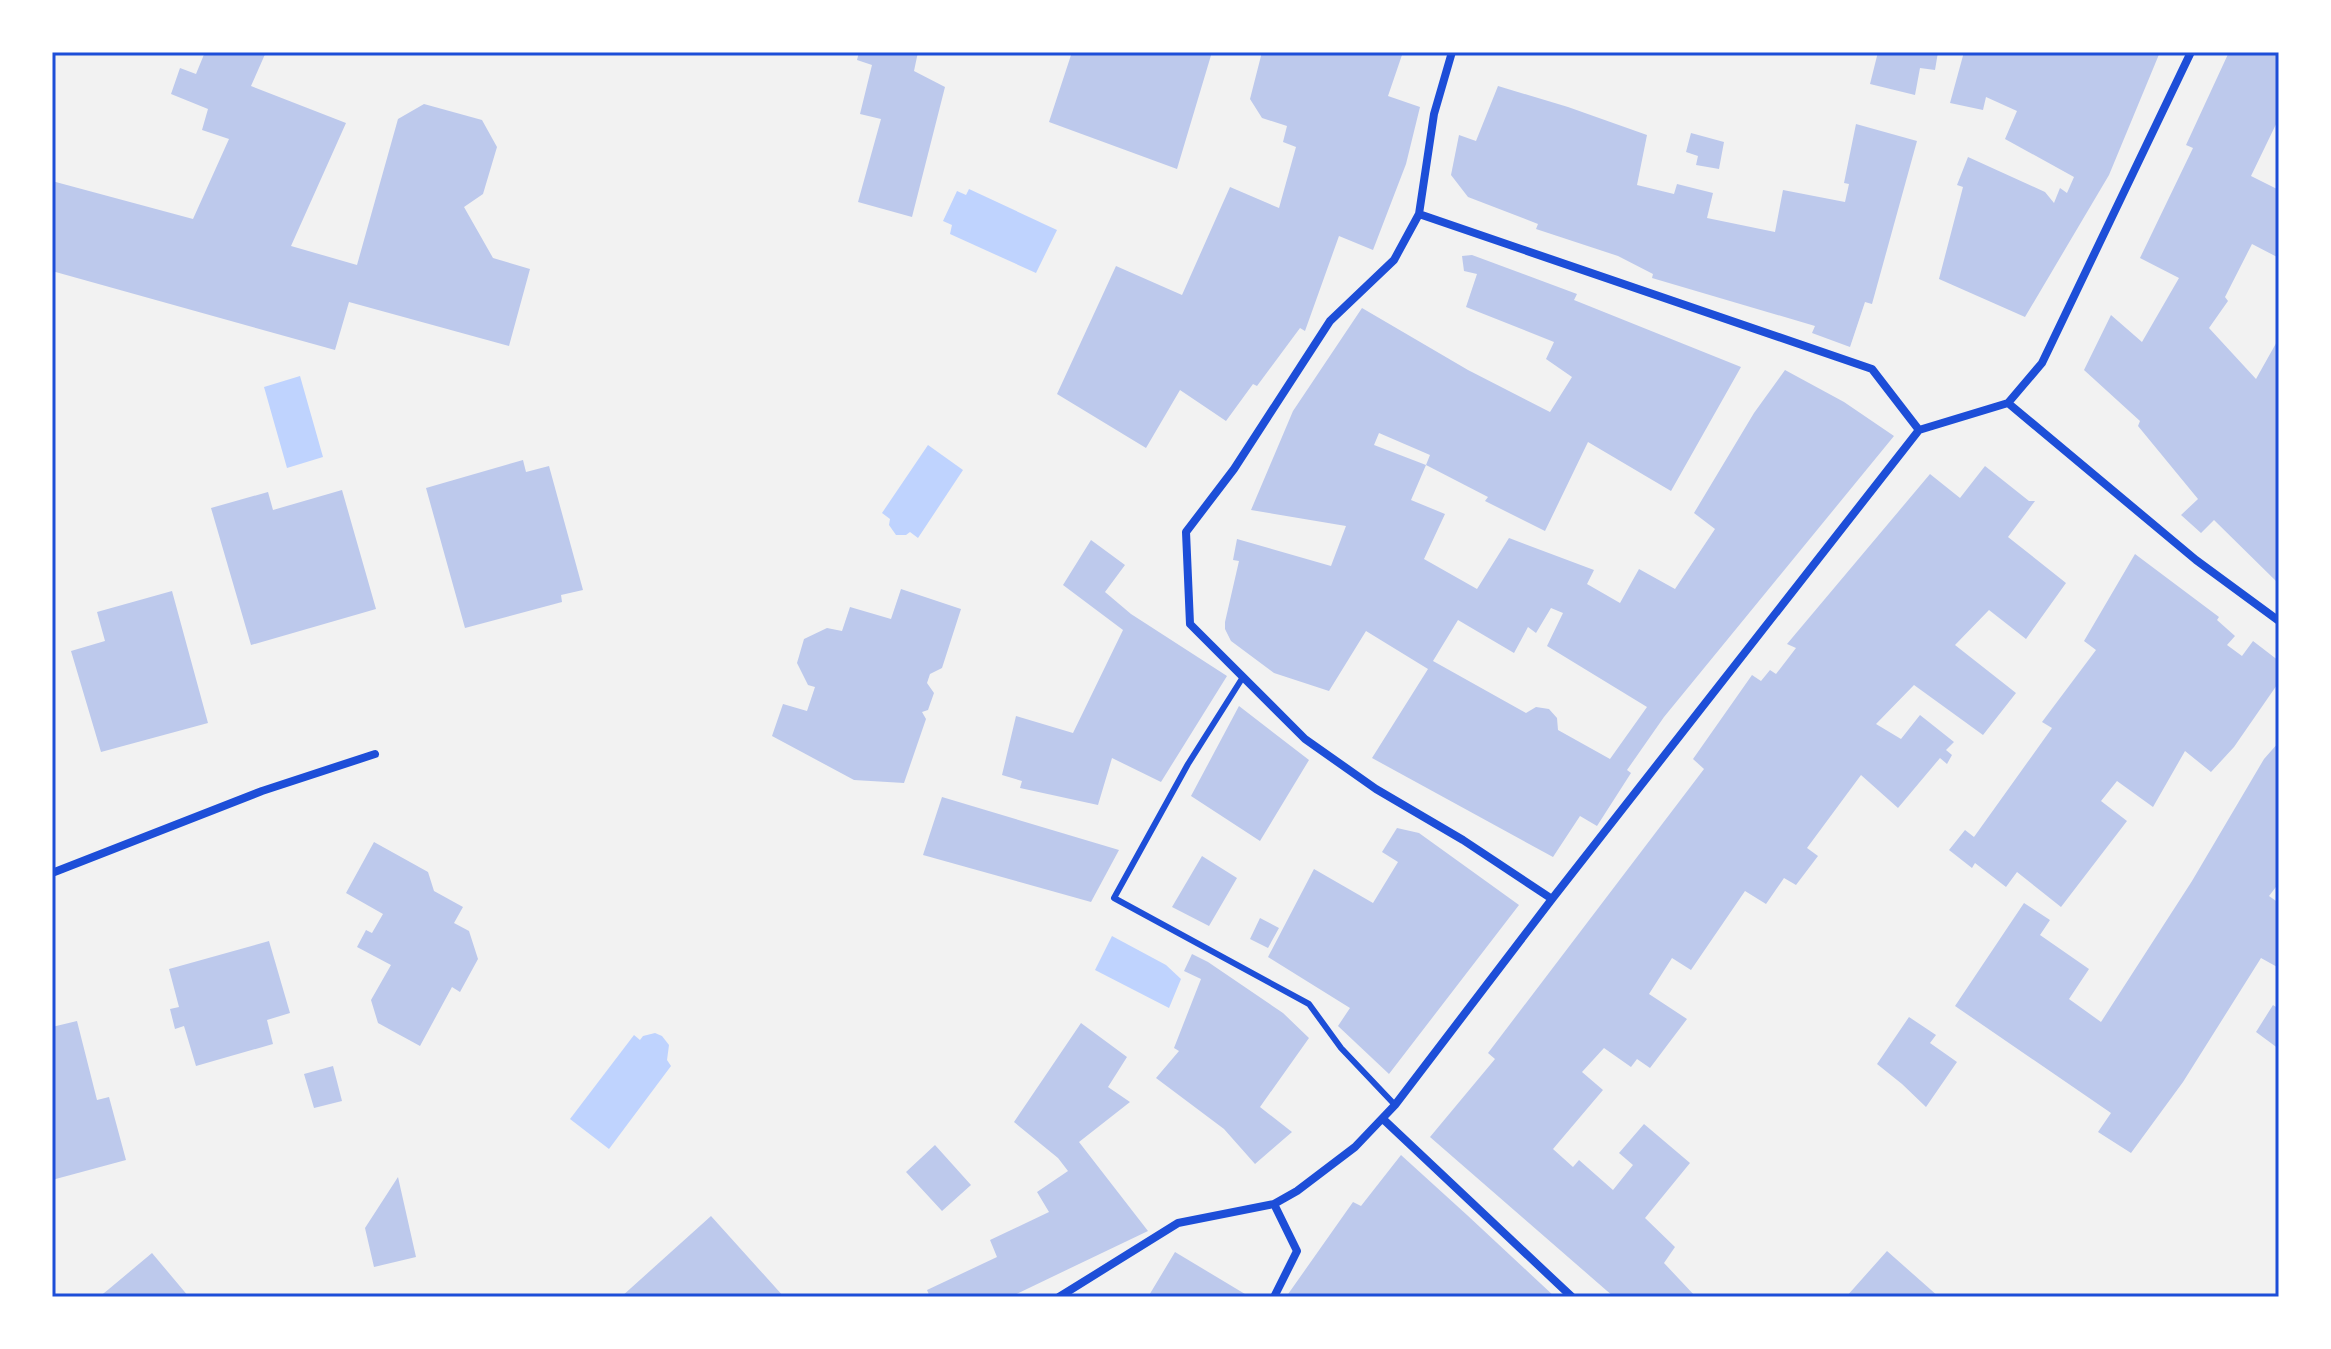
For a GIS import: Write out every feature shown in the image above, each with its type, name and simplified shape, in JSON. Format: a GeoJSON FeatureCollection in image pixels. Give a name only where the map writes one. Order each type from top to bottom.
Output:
{"type":"FeatureCollection","features":[{"type":"Feature","properties":{"kind":"street"},"geometry":{"type":"LineString","coordinates":[[1452,52],[1434,114],[1419,214],[1394,260],[1330,321],[1234,469],[1186,532],[1190,624],[1305,739],[1376,789],[1463,840],[1552,899]]}},
{"type":"Feature","properties":{"kind":"street"},"geometry":{"type":"LineString","coordinates":[[1059,1297],[1178,1223],[1274,1204],[1323,1173],[1383,1119],[1919,430],[2008,403],[2042,363],[2191,52]]}},
{"type":"Feature","properties":{"kind":"street"},"geometry":{"type":"LineString","coordinates":[[1419,214],[1872,369],[1919,430]]}},
{"type":"Feature","properties":{"kind":"street"},"geometry":{"type":"LineString","coordinates":[[2008,403],[2196,560],[2279,621]]}},
{"type":"Feature","properties":{"kind":"street"},"geometry":{"type":"LineString","coordinates":[[52,873],[262,791],[375,754]]}},
{"type":"Feature","properties":{"kind":"street"},"geometry":{"type":"LineString","coordinates":[[1383,1119],[1572,1297]]}},
{"type":"Feature","properties":{"kind":"street"},"geometry":{"type":"LineString","coordinates":[[1274,1204],[1297,1251],[1274,1297]]}},
{"type":"Feature","properties":{"kind":"lane"},"geometry":{"type":"LineString","coordinates":[[1243,677],[1188,764],[1114,898],[1309,1004],[1341,1048],[1395,1105]]}},
{"type":"Feature","properties":{"kind":"water"},"geometry":{"type":"Polygon","coordinates":[[[969,189],[1057,230],[1036,273],[950,234],[952,225],[943,221],[957,191],[966,195],[969,189]]]}},
{"type":"Feature","properties":{"kind":"water"},"geometry":{"type":"Polygon","coordinates":[[[300,376],[323,457],[287,468],[264,387],[300,376]]]}},
{"type":"Feature","properties":{"kind":"water"},"geometry":{"type":"Polygon","coordinates":[[[928,445],[963,470],[918,538],[910,532],[896,535],[889,525],[890,519],[882,513],[928,445]]]}},
{"type":"Feature","properties":{"kind":"water"},"geometry":{"type":"Polygon","coordinates":[[[1112,936],[1166,965],[1181,979],[1169,1008],[1095,970],[1112,936]]]}},
{"type":"Feature","properties":{"kind":"water"},"geometry":{"type":"Polygon","coordinates":[[[655,1033],[669,1045],[667,1060],[671,1066],[609,1149],[570,1119],[634,1035],[640,1040],[655,1033]]]}},
{"type":"Feature","properties":{"kind":"building"},"geometry":{"type":"Polygon","coordinates":[[[205,52],[266,52],[251,86],[346,123],[291,246],[357,265],[398,119],[424,104],[482,120],[497,147],[483,194],[464,207],[493,258],[530,269],[509,346],[349,302],[335,350],[52,271],[52,181],[193,219],[229,139],[202,130],[208,109],[171,94],[180,68],[196,74],[205,52]]]}},
{"type":"Feature","properties":{"kind":"building"},"geometry":{"type":"Polygon","coordinates":[[[859,52],[918,52],[914,71],[945,87],[912,217],[858,202],[881,119],[860,114],[872,65],[857,60],[859,52]]]}},
{"type":"Feature","properties":{"kind":"building"},"geometry":{"type":"Polygon","coordinates":[[[1072,52],[1212,52],[1177,169],[1049,122],[1072,52]]]}},
{"type":"Feature","properties":{"kind":"building"},"geometry":{"type":"Polygon","coordinates":[[[1262,52],[1403,52],[1388,96],[1420,107],[1406,164],[1373,250],[1339,236],[1305,331],[1300,328],[1257,386],[1253,384],[1226,421],[1180,390],[1146,448],[1057,394],[1116,266],[1182,295],[1230,187],[1279,208],[1296,147],[1283,142],[1287,126],[1262,118],[1250,99],[1262,52]]]}},
{"type":"Feature","properties":{"kind":"building"},"geometry":{"type":"Polygon","coordinates":[[[1878,52],[1938,52],[1935,70],[1920,68],[1915,95],[1870,84],[1878,52]]]}},
{"type":"Feature","properties":{"kind":"building"},"geometry":{"type":"Polygon","coordinates":[[[1964,52],[2160,52],[2109,175],[2025,317],[1939,279],[1963,187],[1957,185],[1968,157],[2045,192],[2054,203],[2060,188],[2067,193],[2074,177],[2005,139],[2017,111],[1986,97],[1983,110],[1950,103],[1964,52]]]}},
{"type":"Feature","properties":{"kind":"building"},"geometry":{"type":"Polygon","coordinates":[[[2229,52],[2279,52],[2279,118],[2251,176],[2279,190],[2279,258],[2252,244],[2225,297],[2228,301],[2209,328],[2256,379],[2279,338],[2279,584],[2214,520],[2201,533],[2181,515],[2198,499],[2138,426],[2140,421],[2084,370],[2111,315],[2142,342],[2179,278],[2140,258],[2193,148],[2186,145],[2229,52]]]}},
{"type":"Feature","properties":{"kind":"building"},"geometry":{"type":"Polygon","coordinates":[[[1498,86],[1647,135],[1637,185],[1674,194],[1677,184],[1713,193],[1707,218],[1775,232],[1783,190],[1845,202],[1849,184],[1844,183],[1856,124],[1917,141],[1872,304],[1865,302],[1850,347],[1812,333],[1815,326],[1652,278],[1653,274],[1618,256],[1536,229],[1538,224],[1468,197],[1451,175],[1459,135],[1476,141],[1498,86]]]}},
{"type":"Feature","properties":{"kind":"building"},"geometry":{"type":"Polygon","coordinates":[[[1691,133],[1724,142],[1719,169],[1696,165],[1698,156],[1686,152],[1691,133]]]}},
{"type":"Feature","properties":{"kind":"building"},"geometry":{"type":"Polygon","coordinates":[[[1472,255],[1577,294],[1574,300],[1741,367],[1671,491],[1588,442],[1545,531],[1485,501],[1488,497],[1426,465],[1411,500],[1445,514],[1424,559],[1477,589],[1509,538],[1594,570],[1587,584],[1620,603],[1639,569],[1675,589],[1715,529],[1694,513],[1754,413],[1785,370],[1844,402],[1894,436],[1664,717],[1627,770],[1631,773],[1597,826],[1580,816],[1553,857],[1372,758],[1428,669],[1366,631],[1329,691],[1274,673],[1231,641],[1225,629],[1239,561],[1233,560],[1237,539],[1331,566],[1346,526],[1251,510],[1293,411],[1362,308],[1468,370],[1550,412],[1572,377],[1546,359],[1554,342],[1466,307],[1477,274],[1464,271],[1462,256],[1472,255]],[[1379,433],[1374,445],[1426,465],[1430,455],[1379,433]],[[1551,608],[1536,633],[1528,627],[1514,653],[1458,620],[1433,661],[1526,713],[1536,707],[1549,709],[1557,718],[1558,730],[1610,759],[1647,707],[1547,646],[1563,613],[1551,608]]]}},
{"type":"Feature","properties":{"kind":"building"},"geometry":{"type":"Polygon","coordinates":[[[523,460],[526,472],[549,466],[583,590],[561,595],[562,602],[465,628],[426,488],[523,460]]]}},
{"type":"Feature","properties":{"kind":"building"},"geometry":{"type":"Polygon","coordinates":[[[1985,466],[2029,501],[2035,501],[2008,537],[2066,583],[2026,639],[1989,610],[1955,645],[2016,693],[1983,735],[1914,685],[1876,724],[1901,739],[1920,715],[1954,742],[1946,750],[1952,755],[1947,764],[1940,758],[1898,808],[1861,775],[1807,848],[1818,856],[1796,885],[1784,878],[1766,904],[1745,891],[1691,970],[1672,958],[1649,994],[1687,1019],[1650,1068],[1637,1059],[1631,1067],[1604,1048],[1582,1072],[1603,1090],[1553,1149],[1573,1167],[1579,1160],[1613,1190],[1633,1165],[1619,1153],[1644,1124],[1690,1163],[1645,1218],[1675,1247],[1664,1263],[1696,1297],[1614,1297],[1430,1137],[1495,1059],[1488,1053],[1704,769],[1693,759],[1752,675],[1761,681],[1770,670],[1776,674],[1796,648],[1787,644],[1930,474],[1960,498],[1985,466]]]}},
{"type":"Feature","properties":{"kind":"building"},"geometry":{"type":"Polygon","coordinates":[[[342,490],[376,609],[251,645],[211,508],[268,492],[273,510],[342,490]]]}},
{"type":"Feature","properties":{"kind":"building"},"geometry":{"type":"Polygon","coordinates":[[[1091,540],[1125,565],[1105,592],[1131,614],[1227,676],[1161,782],[1112,758],[1098,805],[1020,788],[1022,781],[1002,775],[1016,716],[1073,733],[1123,630],[1063,585],[1091,540]]]}},
{"type":"Feature","properties":{"kind":"building"},"geometry":{"type":"Polygon","coordinates":[[[2135,554],[2219,617],[2217,620],[2235,636],[2227,645],[2242,656],[2253,641],[2279,661],[2279,682],[2234,747],[2211,772],[2185,751],[2153,807],[2117,781],[2101,801],[2127,821],[2061,907],[2017,872],[2006,887],[1975,863],[1972,868],[1949,850],[1965,830],[1974,837],[2052,728],[2042,722],[2096,650],[2084,641],[2135,554]]]}},
{"type":"Feature","properties":{"kind":"building"},"geometry":{"type":"Polygon","coordinates":[[[901,589],[961,609],[942,668],[930,674],[927,683],[934,693],[928,710],[922,712],[926,719],[904,783],[854,780],[772,736],[783,704],[807,711],[815,687],[808,685],[797,663],[804,639],[827,628],[842,631],[850,607],[891,619],[901,589]]]}},
{"type":"Feature","properties":{"kind":"building"},"geometry":{"type":"Polygon","coordinates":[[[172,591],[208,723],[101,752],[71,651],[105,641],[97,612],[172,591]]]}},
{"type":"Feature","properties":{"kind":"building"},"geometry":{"type":"Polygon","coordinates":[[[1239,706],[1309,760],[1260,841],[1191,796],[1239,706]]]}},
{"type":"Feature","properties":{"kind":"building"},"geometry":{"type":"Polygon","coordinates":[[[2279,742],[2279,883],[2269,896],[2279,903],[2279,968],[2261,958],[2183,1082],[2131,1153],[2098,1132],[2111,1113],[1955,1006],[2024,903],[2050,920],[2040,935],[2089,969],[2069,999],[2101,1022],[2192,881],[2264,759],[2279,742]]]}},
{"type":"Feature","properties":{"kind":"building"},"geometry":{"type":"Polygon","coordinates":[[[942,797],[1119,850],[1091,902],[923,855],[942,797]]]}},
{"type":"Feature","properties":{"kind":"building"},"geometry":{"type":"Polygon","coordinates":[[[1397,828],[1419,833],[1519,905],[1389,1074],[1338,1026],[1350,1008],[1268,957],[1314,869],[1373,903],[1398,862],[1382,852],[1397,828]]]}},
{"type":"Feature","properties":{"kind":"building"},"geometry":{"type":"Polygon","coordinates":[[[374,842],[428,872],[434,891],[463,907],[454,923],[469,931],[478,959],[460,992],[452,987],[420,1046],[378,1023],[371,1000],[391,965],[357,947],[366,930],[372,933],[383,914],[346,893],[374,842]]]}},
{"type":"Feature","properties":{"kind":"building"},"geometry":{"type":"Polygon","coordinates":[[[1202,856],[1237,878],[1209,926],[1172,907],[1202,856]]]}},
{"type":"Feature","properties":{"kind":"building"},"geometry":{"type":"Polygon","coordinates":[[[1260,918],[1279,928],[1268,948],[1250,939],[1260,918]]]}},
{"type":"Feature","properties":{"kind":"building"},"geometry":{"type":"Polygon","coordinates":[[[269,941],[290,1013],[267,1020],[273,1044],[196,1066],[184,1026],[175,1029],[170,1009],[179,1007],[169,969],[269,941]]]}},
{"type":"Feature","properties":{"kind":"building"},"geometry":{"type":"Polygon","coordinates":[[[1192,954],[1283,1013],[1309,1038],[1260,1107],[1292,1132],[1255,1164],[1224,1129],[1156,1078],[1179,1051],[1174,1048],[1201,979],[1184,971],[1192,954]]]}},
{"type":"Feature","properties":{"kind":"building"},"geometry":{"type":"Polygon","coordinates":[[[2273,1005],[2279,1009],[2279,1049],[2256,1032],[2273,1005]]]}},
{"type":"Feature","properties":{"kind":"building"},"geometry":{"type":"Polygon","coordinates":[[[1909,1017],[1936,1035],[1930,1043],[1957,1062],[1926,1107],[1877,1064],[1909,1017]]]}},
{"type":"Feature","properties":{"kind":"building"},"geometry":{"type":"Polygon","coordinates":[[[77,1021],[97,1100],[109,1097],[126,1160],[52,1180],[52,1027],[77,1021]]]}},
{"type":"Feature","properties":{"kind":"building"},"geometry":{"type":"Polygon","coordinates":[[[1081,1023],[1127,1057],[1108,1087],[1130,1102],[1079,1142],[1148,1231],[1010,1297],[930,1297],[927,1290],[997,1257],[990,1240],[1049,1212],[1037,1192],[1068,1171],[1058,1158],[1014,1122],[1081,1023]]]}},
{"type":"Feature","properties":{"kind":"building"},"geometry":{"type":"Polygon","coordinates":[[[333,1066],[342,1101],[314,1108],[304,1074],[333,1066]]]}},
{"type":"Feature","properties":{"kind":"building"},"geometry":{"type":"Polygon","coordinates":[[[935,1145],[971,1185],[942,1211],[906,1172],[935,1145]]]}},
{"type":"Feature","properties":{"kind":"building"},"geometry":{"type":"Polygon","coordinates":[[[1401,1155],[1555,1297],[1286,1297],[1353,1202],[1361,1206],[1401,1155]]]}},
{"type":"Feature","properties":{"kind":"building"},"geometry":{"type":"Polygon","coordinates":[[[398,1177],[416,1257],[374,1267],[365,1228],[398,1177]]]}},
{"type":"Feature","properties":{"kind":"building"},"geometry":{"type":"Polygon","coordinates":[[[711,1216],[784,1297],[621,1297],[711,1216]]]}},
{"type":"Feature","properties":{"kind":"building"},"geometry":{"type":"Polygon","coordinates":[[[1887,1251],[1939,1297],[1846,1297],[1887,1251]]]}},
{"type":"Feature","properties":{"kind":"building"},"geometry":{"type":"Polygon","coordinates":[[[1175,1252],[1250,1297],[1148,1297],[1175,1252]]]}},
{"type":"Feature","properties":{"kind":"building"},"geometry":{"type":"Polygon","coordinates":[[[152,1253],[189,1297],[99,1297],[109,1289],[152,1253]]]}}]}
